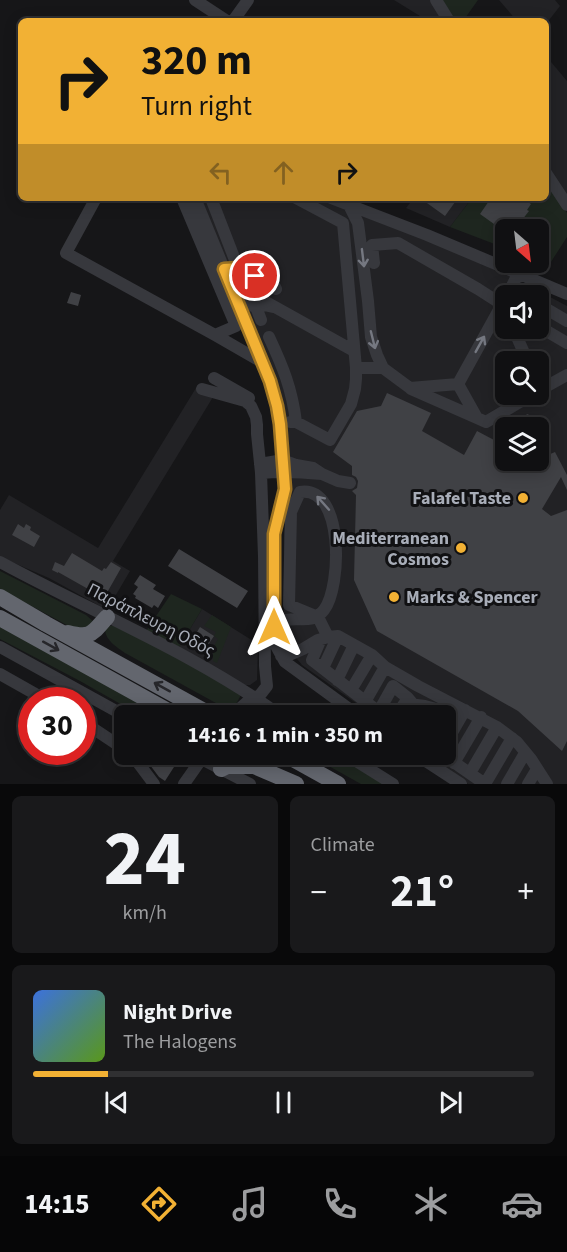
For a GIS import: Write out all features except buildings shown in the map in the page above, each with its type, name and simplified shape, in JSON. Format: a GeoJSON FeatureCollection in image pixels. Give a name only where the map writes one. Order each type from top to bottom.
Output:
{"type":"FeatureCollection","features":[{"type":"Feature","properties":{"kind":"highway"},"geometry":{"type":"LineString","coordinates":[[0,597],[194,705]]}},
{"type":"Feature","properties":{"kind":"highway"},"geometry":{"type":"LineString","coordinates":[[46,624],[75,634],[89,635],[107,616]]}},
{"type":"Feature","properties":{"kind":"highway"},"geometry":{"type":"LineString","coordinates":[[107,616],[102,626],[102,635],[107,652],[112,659]]}},
{"type":"Feature","properties":{"kind":"highway"},"geometry":{"type":"LineString","coordinates":[[0,618],[157,705]]}},
{"type":"Feature","properties":{"kind":"highway"},"geometry":{"type":"LineString","coordinates":[[266,765],[298,784]]}},
{"type":"Feature","properties":{"kind":"highway"},"geometry":{"type":"LineString","coordinates":[[304,765],[338,784]]}},
{"type":"Feature","properties":{"kind":"highway"},"geometry":{"type":"LineString","coordinates":[[221,769],[227,766],[254,766],[298,784]]}},
{"type":"Feature","properties":{"kind":"street"},"geometry":{"type":"LineString","coordinates":[[195,0],[222,18]]}},
{"type":"Feature","properties":{"kind":"street"},"geometry":{"type":"LineString","coordinates":[[235,18],[248,0]]}},
{"type":"Feature","properties":{"kind":"street"},"geometry":{"type":"LineString","coordinates":[[436,0],[447,18]]}},
{"type":"Feature","properties":{"kind":"street"},"geometry":{"type":"LineString","coordinates":[[549,178],[567,205]]}},
{"type":"Feature","properties":{"kind":"street"},"geometry":{"type":"LineString","coordinates":[[94,201],[66,253],[262,362]]}},
{"type":"Feature","properties":{"kind":"street"},"geometry":{"type":"LineString","coordinates":[[183,201],[236,326],[215,335]]}},
{"type":"Feature","properties":{"kind":"street"},"geometry":{"type":"LineString","coordinates":[[196,201],[270,381],[277,406],[285,489],[274,534],[274,642],[281,657],[292,668],[344,705]]}},
{"type":"Feature","properties":{"kind":"street"},"geometry":{"type":"LineString","coordinates":[[212,201],[235,260]]}},
{"type":"Feature","properties":{"kind":"street"},"geometry":{"type":"LineString","coordinates":[[280,424],[296,422],[330,440],[353,398],[356,368],[343,224],[302,201]]}},
{"type":"Feature","properties":{"kind":"street"},"geometry":{"type":"LineString","coordinates":[[339,201],[495,263]]}},
{"type":"Feature","properties":{"kind":"street"},"geometry":{"type":"LineString","coordinates":[[349,205],[358,223],[360,234],[371,337],[383,368],[410,388],[486,422],[515,405]]}},
{"type":"Feature","properties":{"kind":"street"},"geometry":{"type":"LineString","coordinates":[[360,234],[367,219],[375,215]]}},
{"type":"Feature","properties":{"kind":"street"},"geometry":{"type":"LineString","coordinates":[[374,263],[372,245],[398,243],[495,298]]}},
{"type":"Feature","properties":{"kind":"street"},"geometry":{"type":"LineString","coordinates":[[224,269],[240,268],[274,285],[276,289],[245,274],[238,275],[233,280],[232,287]]}},
{"type":"Feature","properties":{"kind":"street"},"geometry":{"type":"LineString","coordinates":[[513,285],[518,273],[567,294]]}},
{"type":"Feature","properties":{"kind":"street"},"geometry":{"type":"LineString","coordinates":[[245,282],[261,320]]}},
{"type":"Feature","properties":{"kind":"street"},"geometry":{"type":"LineString","coordinates":[[254,302],[256,297],[354,351]]}},
{"type":"Feature","properties":{"kind":"street"},"geometry":{"type":"LineString","coordinates":[[549,310],[567,321]]}},
{"type":"Feature","properties":{"kind":"street"},"geometry":{"type":"LineString","coordinates":[[458,384],[495,321]]}},
{"type":"Feature","properties":{"kind":"street"},"geometry":{"type":"LineString","coordinates":[[549,332],[567,343]]}},
{"type":"Feature","properties":{"kind":"street"},"geometry":{"type":"LineString","coordinates":[[269,337],[287,376],[294,401],[296,422]]}},
{"type":"Feature","properties":{"kind":"street"},"geometry":{"type":"LineString","coordinates":[[356,368],[383,368]]}},
{"type":"Feature","properties":{"kind":"street"},"geometry":{"type":"LineString","coordinates":[[214,378],[250,398],[258,410],[256,434],[264,556],[265,666],[267,686],[274,705]]}},
{"type":"Feature","properties":{"kind":"street"},"geometry":{"type":"LineString","coordinates":[[410,388],[458,384]]}},
{"type":"Feature","properties":{"kind":"street"},"geometry":{"type":"LineString","coordinates":[[458,384],[477,418]]}},
{"type":"Feature","properties":{"kind":"street"},"geometry":{"type":"LineString","coordinates":[[202,389],[245,401],[251,406],[257,424]]}},
{"type":"Feature","properties":{"kind":"street"},"geometry":{"type":"LineString","coordinates":[[260,468],[284,465],[297,473],[322,474],[350,483]]}},
{"type":"Feature","properties":{"kind":"street"},"geometry":{"type":"LineString","coordinates":[[274,627],[280,621],[318,617],[326,607],[333,586],[337,548],[330,512],[325,504],[308,490],[300,492],[291,512],[289,605],[318,617],[329,637],[323,668],[372,705]]}},
{"type":"Feature","properties":{"kind":"street","name":"Παράπλευρη Οδός"},"geometry":{"type":"LineString","coordinates":[[0,562],[172,649],[266,705]]}},
{"type":"Feature","properties":{"kind":"street"},"geometry":{"type":"LineString","coordinates":[[274,611],[281,615],[318,617]]}},
{"type":"Feature","properties":{"kind":"street"},"geometry":{"type":"LineString","coordinates":[[281,657],[301,652],[329,637],[354,645],[372,655],[385,667],[418,686],[439,705]]}},
{"type":"Feature","properties":{"kind":"street"},"geometry":{"type":"LineString","coordinates":[[337,680],[354,645]]}},
{"type":"Feature","properties":{"kind":"street"},"geometry":{"type":"LineString","coordinates":[[0,647],[114,710]]}},
{"type":"Feature","properties":{"kind":"street"},"geometry":{"type":"LineString","coordinates":[[292,668],[292,663],[301,652]]}},
{"type":"Feature","properties":{"kind":"street"},"geometry":{"type":"LineString","coordinates":[[351,690],[372,655]]}},
{"type":"Feature","properties":{"kind":"street"},"geometry":{"type":"LineString","coordinates":[[255,697],[265,666]]}},
{"type":"Feature","properties":{"kind":"street"},"geometry":{"type":"LineString","coordinates":[[366,700],[385,667]]}},
{"type":"Feature","properties":{"kind":"street"},"geometry":{"type":"LineString","coordinates":[[0,674],[23,687]]}},
{"type":"Feature","properties":{"kind":"street"},"geometry":{"type":"LineString","coordinates":[[385,705],[399,674]]}},
{"type":"Feature","properties":{"kind":"street"},"geometry":{"type":"LineString","coordinates":[[244,705],[260,695],[267,686]]}},
{"type":"Feature","properties":{"kind":"street"},"geometry":{"type":"LineString","coordinates":[[393,686],[414,705]]}},
{"type":"Feature","properties":{"kind":"street"},"geometry":{"type":"LineString","coordinates":[[456,710],[465,710],[481,717],[517,742],[547,784]]}},
{"type":"Feature","properties":{"kind":"street"},"geometry":{"type":"LineString","coordinates":[[456,725],[465,710]]}},
{"type":"Feature","properties":{"kind":"street"},"geometry":{"type":"LineString","coordinates":[[456,760],[481,717]]}},
{"type":"Feature","properties":{"kind":"street"},"geometry":{"type":"LineString","coordinates":[[470,773],[497,727]]}},
{"type":"Feature","properties":{"kind":"street"},"geometry":{"type":"LineString","coordinates":[[96,730],[114,742]]}},
{"type":"Feature","properties":{"kind":"street"},"geometry":{"type":"LineString","coordinates":[[456,764],[485,784],[512,738]]}},
{"type":"Feature","properties":{"kind":"street"},"geometry":{"type":"LineString","coordinates":[[507,784],[525,753]]}},
{"type":"Feature","properties":{"kind":"street"},"geometry":{"type":"LineString","coordinates":[[140,765],[154,784]]}},
{"type":"Feature","properties":{"kind":"street"},"geometry":{"type":"LineString","coordinates":[[184,784],[195,765]]}},
{"type":"Feature","properties":{"kind":"street"},"geometry":{"type":"LineString","coordinates":[[215,765],[250,784]]}},
{"type":"Feature","properties":{"kind":"street"},"geometry":{"type":"LineString","coordinates":[[363,765],[393,784]]}},
{"type":"Feature","properties":{"kind":"street"},"geometry":{"type":"LineString","coordinates":[[432,765],[461,784]]}},
{"type":"Feature","properties":{"kind":"street"},"geometry":{"type":"LineString","coordinates":[[528,784],[537,769]]}},
{"type":"Feature","properties":{"kind":"shaded area"},"geometry":{"type":"Polygon","coordinates":[[[394,0],[432,0],[443,18],[423,18],[394,0]]]}},
{"type":"Feature","properties":{"kind":"shaded area"},"geometry":{"type":"Polygon","coordinates":[[[440,0],[478,0],[465,18],[451,18],[440,0]]]}},
{"type":"Feature","properties":{"kind":"shaded area"},"geometry":{"type":"Polygon","coordinates":[[[499,0],[555,0],[560,6],[549,20],[549,18],[514,18],[499,0]]]}},
{"type":"Feature","properties":{"kind":"shaded area"},"geometry":{"type":"Polygon","coordinates":[[[549,60],[567,81],[567,199],[549,171],[549,60]]]}},
{"type":"Feature","properties":{"kind":"shaded area"},"geometry":{"type":"Polygon","coordinates":[[[549,185],[567,213],[567,237],[549,265],[549,219],[495,219],[495,244],[450,227],[470,201],[549,201],[549,185]]]}},
{"type":"Feature","properties":{"kind":"shaded area","name":"Mediterranean Cosmos"},"geometry":{"type":"Polygon","coordinates":[[[194,201],[350,201],[416,226],[495,268],[495,273],[505,273],[527,285],[495,285],[495,339],[549,339],[549,296],[567,306],[567,784],[468,784],[441,765],[456,765],[456,705],[359,705],[302,665],[284,643],[284,532],[291,490],[283,405],[250,316],[194,201]]]}},
{"type":"Feature","properties":{"kind":"shaded area"},"geometry":{"type":"Polygon","coordinates":[[[412,201],[470,201],[450,227],[406,208],[412,201]]]}},
{"type":"Feature","properties":{"kind":"shaded area"},"geometry":{"type":"Polygon","coordinates":[[[196,388],[213,397],[113,561],[130,571],[107,610],[49,578],[0,557],[0,510],[9,495],[98,548],[196,388]]]}},
{"type":"Feature","properties":{"kind":"shaded area"},"geometry":{"type":"Polygon","coordinates":[[[0,571],[86,615],[94,622],[93,629],[76,630],[0,589],[0,571]]]}},
{"type":"Feature","properties":{"kind":"shaded area"},"geometry":{"type":"Polygon","coordinates":[[[171,594],[202,609],[179,647],[146,631],[171,594]]]}},
{"type":"Feature","properties":{"kind":"shaded area"},"geometry":{"type":"Polygon","coordinates":[[[202,609],[258,644],[257,680],[250,685],[243,685],[179,647],[202,609]]]}},
{"type":"Feature","properties":{"kind":"shaded area"},"geometry":{"type":"Polygon","coordinates":[[[212,615],[231,627],[217,663],[213,661],[213,648],[218,639],[214,636],[216,632],[204,626],[212,615]]]}},
{"type":"Feature","properties":{"kind":"shaded area"},"geometry":{"type":"Polygon","coordinates":[[[0,625],[146,705],[122,705],[96,690],[96,687],[91,687],[0,639],[0,625]]]}},
{"type":"Feature","properties":{"kind":"shaded area"},"geometry":{"type":"Polygon","coordinates":[[[110,626],[116,626],[169,652],[241,695],[236,705],[219,705],[125,653],[112,643],[105,630],[110,626]]]}},
{"type":"Feature","properties":{"kind":"shaded area"},"geometry":{"type":"Polygon","coordinates":[[[327,765],[353,765],[386,784],[361,784],[327,765]]]}},
{"type":"Feature","properties":{"kind":"place","name":"Falafel Taste"},"geometry":{"type":"Point","coordinates":[523,498]}},
{"type":"Feature","properties":{"kind":"place","name":"Mediterranean Cosmos"},"geometry":{"type":"Point","coordinates":[461,548]}},
{"type":"Feature","properties":{"kind":"place","name":"Marks & Spencer"},"geometry":{"type":"Point","coordinates":[394,597]}},
{"type":"Feature","properties":{"kind":"route"},"geometry":{"type":"LineString","coordinates":[[255,276],[240,268],[224,269],[270,381],[280,424],[285,489],[274,534],[274,627]]}}]}
